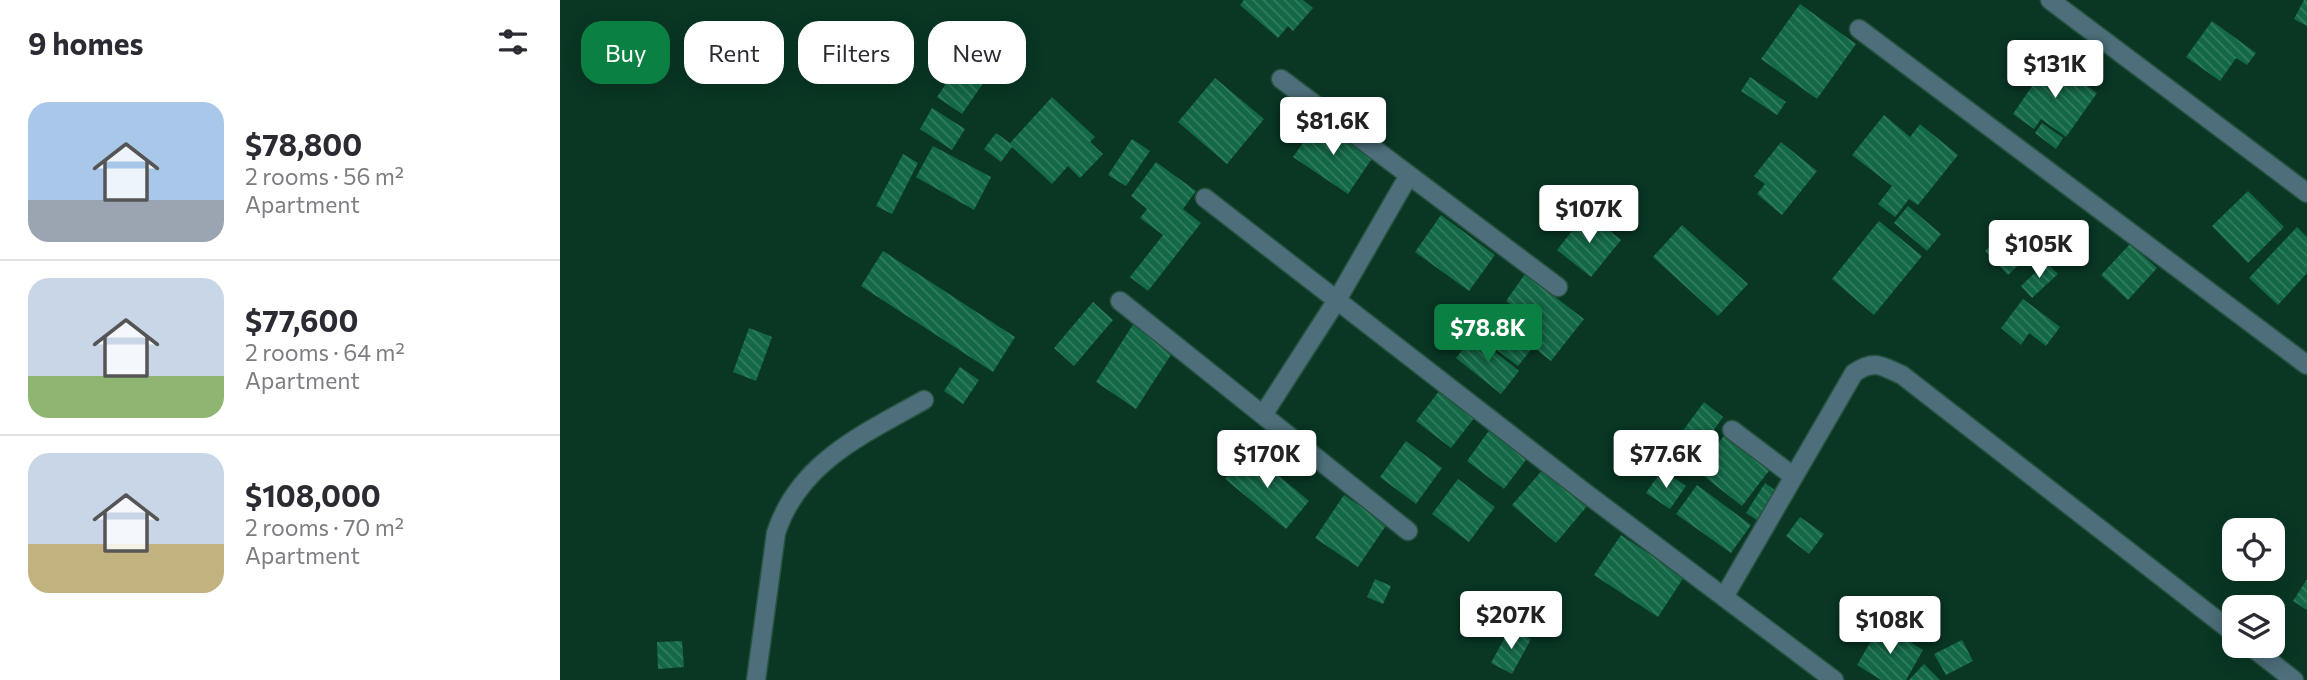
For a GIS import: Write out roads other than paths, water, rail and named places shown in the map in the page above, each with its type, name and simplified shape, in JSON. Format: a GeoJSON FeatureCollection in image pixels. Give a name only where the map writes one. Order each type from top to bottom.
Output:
{"type":"FeatureCollection","features":[{"type":"Feature","properties":{"kind":"street"},"geometry":{"type":"LineString","coordinates":[[2050,0],[2307,193]]}},
{"type":"Feature","properties":{"kind":"street"},"geometry":{"type":"LineString","coordinates":[[1859,29],[2307,365]]}},
{"type":"Feature","properties":{"kind":"street"},"geometry":{"type":"LineString","coordinates":[[1281,79],[1558,287]]}},
{"type":"Feature","properties":{"kind":"street"},"geometry":{"type":"LineString","coordinates":[[1263,415],[1337,300],[1409,175]]}},
{"type":"Feature","properties":{"kind":"street"},"geometry":{"type":"LineString","coordinates":[[1205,198],[1834,680]]}},
{"type":"Feature","properties":{"kind":"street"},"geometry":{"type":"LineString","coordinates":[[1120,301],[1408,531]]}},
{"type":"Feature","properties":{"kind":"street"},"geometry":{"type":"LineString","coordinates":[[1724,597],[1854,373],[1866,365],[1877,364],[1902,375],[2222,624]]}},
{"type":"Feature","properties":{"kind":"street"},"geometry":{"type":"LineString","coordinates":[[756,680],[776,533],[792,496],[843,446],[924,400]]}},
{"type":"Feature","properties":{"kind":"street"},"geometry":{"type":"LineString","coordinates":[[1732,430],[1793,476]]}},
{"type":"Feature","properties":{"kind":"street"},"geometry":{"type":"LineString","coordinates":[[2266,658],[2294,680]]}}]}
